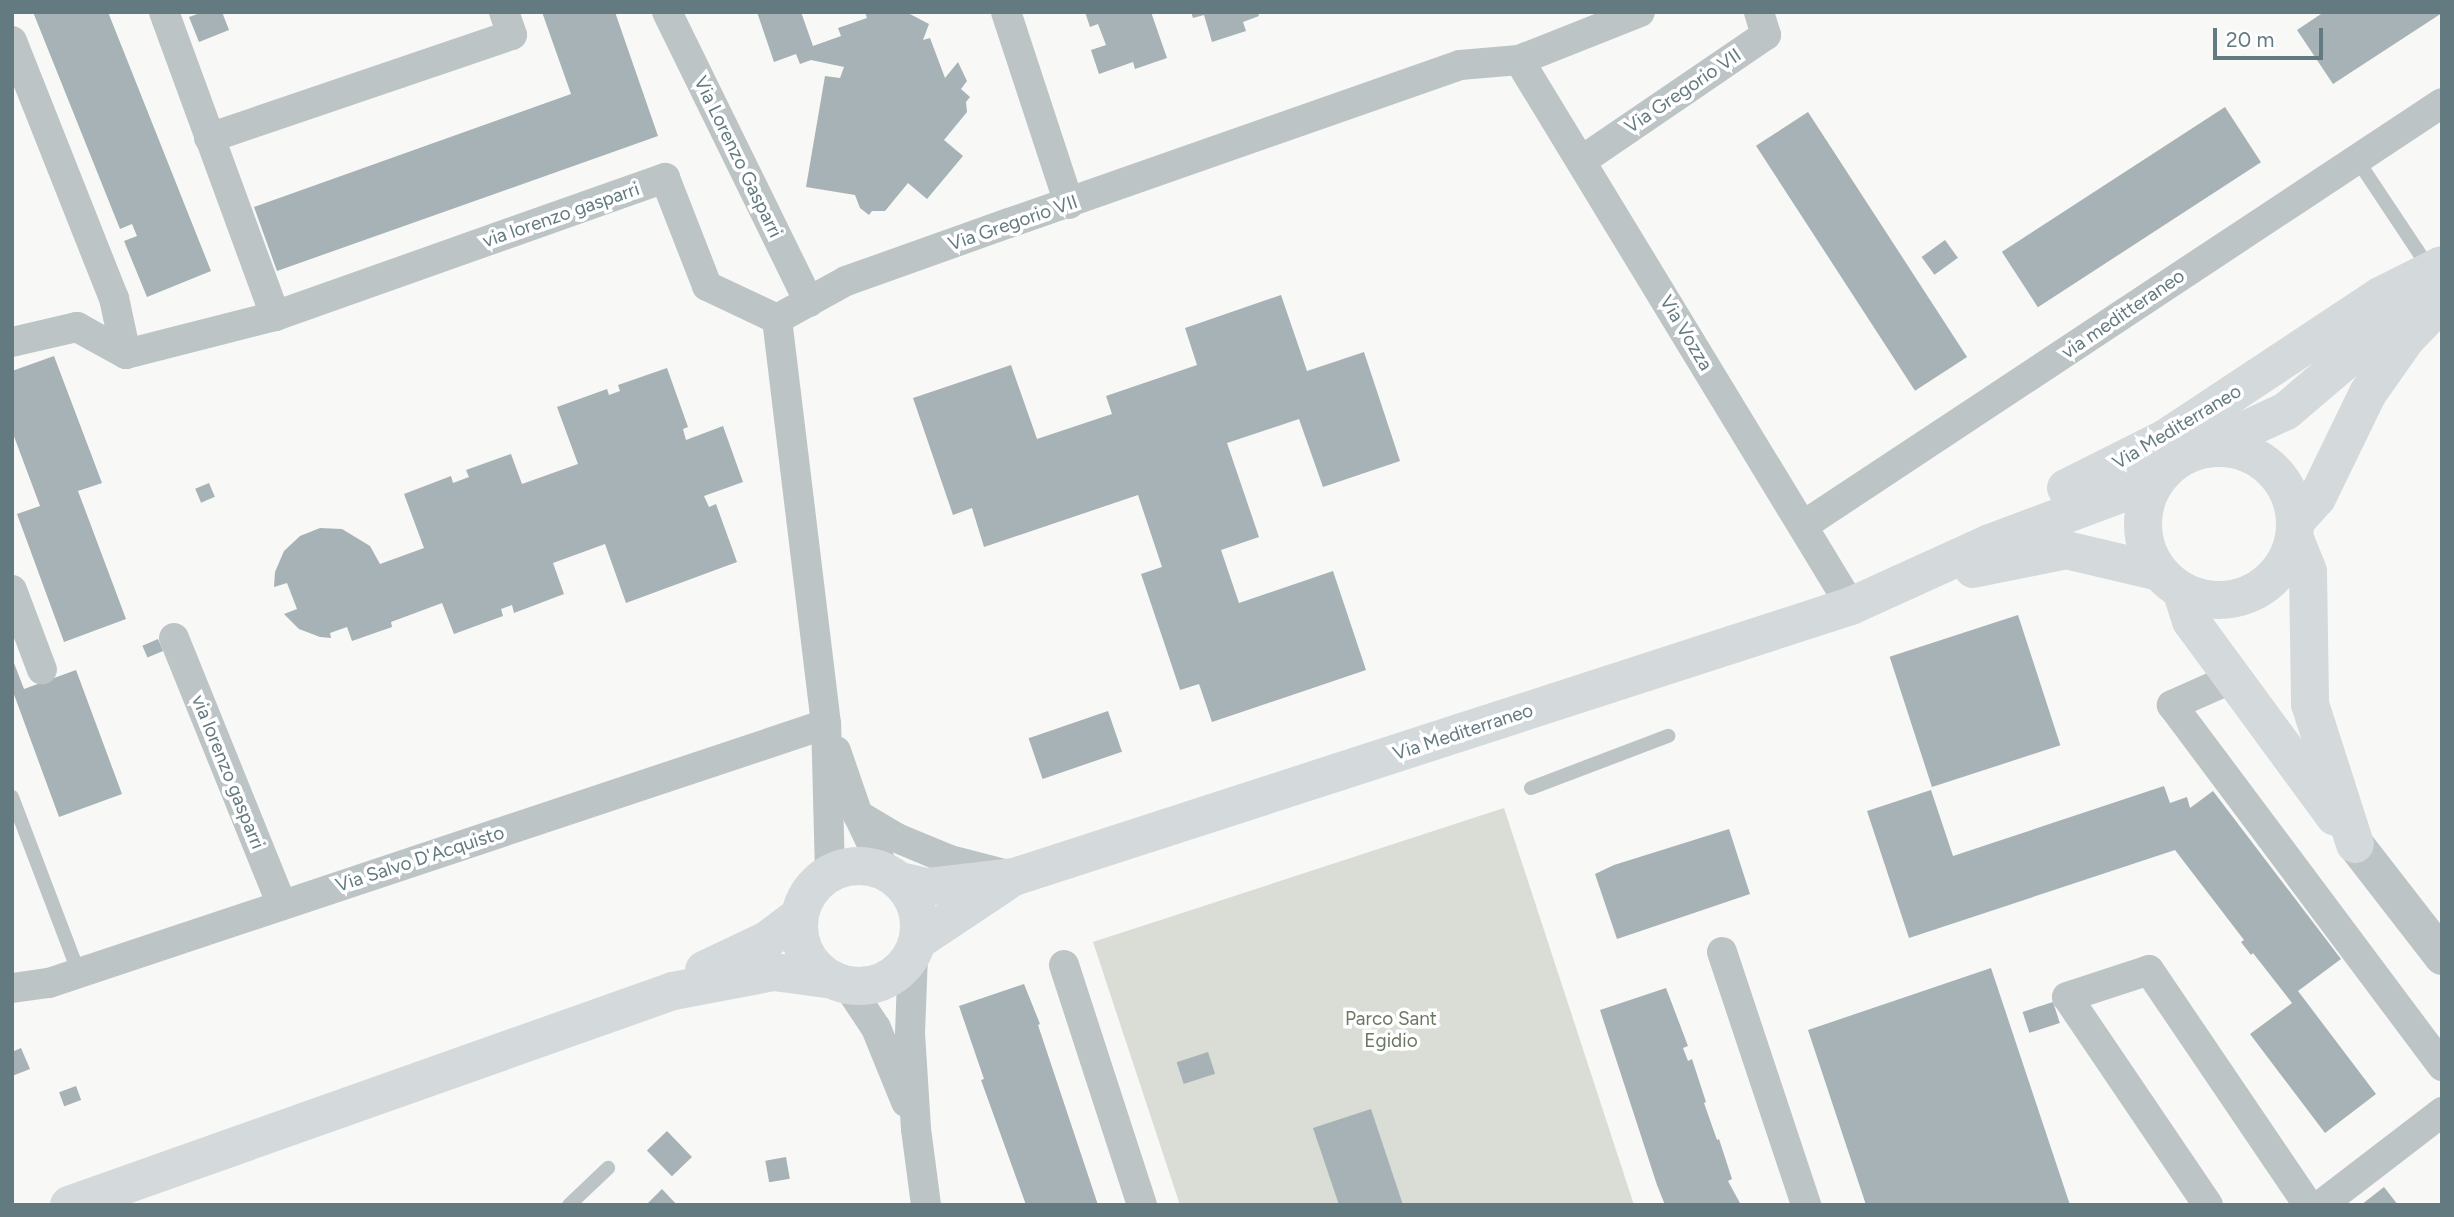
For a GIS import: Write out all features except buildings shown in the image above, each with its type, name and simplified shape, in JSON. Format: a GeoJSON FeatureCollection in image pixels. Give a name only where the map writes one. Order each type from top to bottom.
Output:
{"type":"FeatureCollection","features":[{"type":"Feature","properties":{"kind":"main road"},"geometry":{"type":"LineString","coordinates":[[2355,844],[2191,621],[2170,581],[2147,551],[2143,527],[2145,503],[2155,481],[2169,465],[2188,453],[2208,447],[2286,411],[2439,280]]}},
{"type":"Feature","properties":{"kind":"main road"},"geometry":{"type":"LineString","coordinates":[[2170,581],[2203,599],[2227,600],[2251,594],[2271,581],[2286,562],[2296,530],[2317,498],[2368,393],[2406,339],[2439,280]]}},
{"type":"Feature","properties":{"kind":"main road","name":"Via Mediterraneo"},"geometry":{"type":"LineString","coordinates":[[1909,581],[1983,524],[2097,475],[2164,439],[2380,296],[2439,280]]}},
{"type":"Feature","properties":{"kind":"main road"},"geometry":{"type":"LineString","coordinates":[[2208,447],[2234,448],[2258,457],[2278,474],[2291,496],[2296,530],[2308,572],[2310,704],[2355,844]]}},
{"type":"Feature","properties":{"kind":"main road","name":"Via Mediterraneo"},"geometry":{"type":"LineString","coordinates":[[892,876],[927,887],[1014,877],[1851,606],[2002,539],[2155,481]]}},
{"type":"Feature","properties":{"kind":"main road","name":"Via Mediterraneo"},"geometry":{"type":"LineString","coordinates":[[1909,581],[2066,550],[2170,581]]}},
{"type":"Feature","properties":{"kind":"main road"},"geometry":{"type":"LineString","coordinates":[[69,1205],[673,991],[774,972],[840,983],[870,985],[892,977],[916,947],[917,908],[892,876],[866,866],[847,867],[830,873],[805,899],[799,916],[803,947],[815,966],[840,983]]}},
{"type":"Feature","properties":{"kind":"main road","name":"Via Mediterraneo"},"geometry":{"type":"LineString","coordinates":[[916,947],[1014,877]]}},
{"type":"Feature","properties":{"kind":"main road"},"geometry":{"type":"LineString","coordinates":[[673,991],[699,972],[767,940],[799,916]]}},
{"type":"Feature","properties":{"kind":"street"},"geometry":{"type":"LineString","coordinates":[[163,12],[275,316]]}},
{"type":"Feature","properties":{"kind":"street"},"geometry":{"type":"LineString","coordinates":[[209,138],[512,35],[504,12]]}},
{"type":"Feature","properties":{"kind":"street","name":"Via Lorenzo Gasparri"},"geometry":{"type":"LineString","coordinates":[[667,12],[809,302]]}},
{"type":"Feature","properties":{"kind":"street"},"geometry":{"type":"LineString","coordinates":[[1006,12],[1069,204]]}},
{"type":"Feature","properties":{"kind":"street","name":"Via Gregorio VII"},"geometry":{"type":"LineString","coordinates":[[777,319],[846,281],[1460,65],[1519,60],[1640,12]]}},
{"type":"Feature","properties":{"kind":"street","name":"Via Gregorio VII"},"geometry":{"type":"LineString","coordinates":[[1581,161],[1766,34],[1759,12]]}},
{"type":"Feature","properties":{"kind":"street"},"geometry":{"type":"LineString","coordinates":[[12,41],[114,299],[126,354]]}},
{"type":"Feature","properties":{"kind":"street","name":"Via Vozza"},"geometry":{"type":"LineString","coordinates":[[1519,60],[1851,606]]}},
{"type":"Feature","properties":{"kind":"street","name":"via meditteraneo"},"geometry":{"type":"LineString","coordinates":[[1804,526],[2442,103]]}},
{"type":"Feature","properties":{"kind":"street","name":"via lorenzo gasparri"},"geometry":{"type":"LineString","coordinates":[[126,354],[275,316],[665,178],[707,286],[777,319]]}},
{"type":"Feature","properties":{"kind":"street"},"geometry":{"type":"LineString","coordinates":[[777,319],[826,724],[830,873]]}},
{"type":"Feature","properties":{"kind":"street"},"geometry":{"type":"LineString","coordinates":[[12,342],[76,327],[126,354]]}},
{"type":"Feature","properties":{"kind":"street"},"geometry":{"type":"LineString","coordinates":[[14,601],[42,670]]}},
{"type":"Feature","properties":{"kind":"street","name":"via lorenzo gasparri"},"geometry":{"type":"LineString","coordinates":[[174,638],[282,905]]}},
{"type":"Feature","properties":{"kind":"street"},"geometry":{"type":"LineString","coordinates":[[2233,678],[2172,705],[2442,1066]]}},
{"type":"Feature","properties":{"kind":"street"},"geometry":{"type":"LineString","coordinates":[[826,724],[858,815],[892,876]]}},
{"type":"Feature","properties":{"kind":"street","name":"Via Salvo D'Acquisto"},"geometry":{"type":"LineString","coordinates":[[12,988],[48,983],[79,973],[826,724]]}},
{"type":"Feature","properties":{"kind":"street"},"geometry":{"type":"LineString","coordinates":[[858,815],[897,838],[950,860],[1014,877]]}},
{"type":"Feature","properties":{"kind":"street"},"geometry":{"type":"LineString","coordinates":[[2355,844],[2442,956]]}},
{"type":"Feature","properties":{"kind":"street"},"geometry":{"type":"LineString","coordinates":[[916,947],[910,1033],[916,1129],[926,1205]]}},
{"type":"Feature","properties":{"kind":"street"},"geometry":{"type":"LineString","coordinates":[[1721,952],[1806,1205]]}},
{"type":"Feature","properties":{"kind":"street"},"geometry":{"type":"LineString","coordinates":[[1064,965],[1142,1205]]}},
{"type":"Feature","properties":{"kind":"street"},"geometry":{"type":"LineString","coordinates":[[2208,1205],[2067,997],[2149,970],[2308,1205]]}},
{"type":"Feature","properties":{"kind":"street"},"geometry":{"type":"LineString","coordinates":[[840,983],[876,1028],[916,1129]]}},
{"type":"Feature","properties":{"kind":"street"},"geometry":{"type":"LineString","coordinates":[[2321,1205],[2442,1112]]}},
{"type":"Feature","properties":{"kind":"lane"},"geometry":{"type":"LineString","coordinates":[[2356,158],[2439,280]]}},
{"type":"Feature","properties":{"kind":"lane"},"geometry":{"type":"LineString","coordinates":[[1531,789],[1668,736]]}},
{"type":"Feature","properties":{"kind":"lane"},"geometry":{"type":"LineString","coordinates":[[12,797],[79,973]]}},
{"type":"Feature","properties":{"kind":"lane"},"geometry":{"type":"LineString","coordinates":[[569,1205],[608,1168]]}},
{"type":"Feature","properties":{"kind":"green space","name":"Parco Sant Egidio"},"geometry":{"type":"Polygon","coordinates":[[[1504,808],[1634,1205],[1180,1205],[1093,942],[1504,808]]]}}]}
